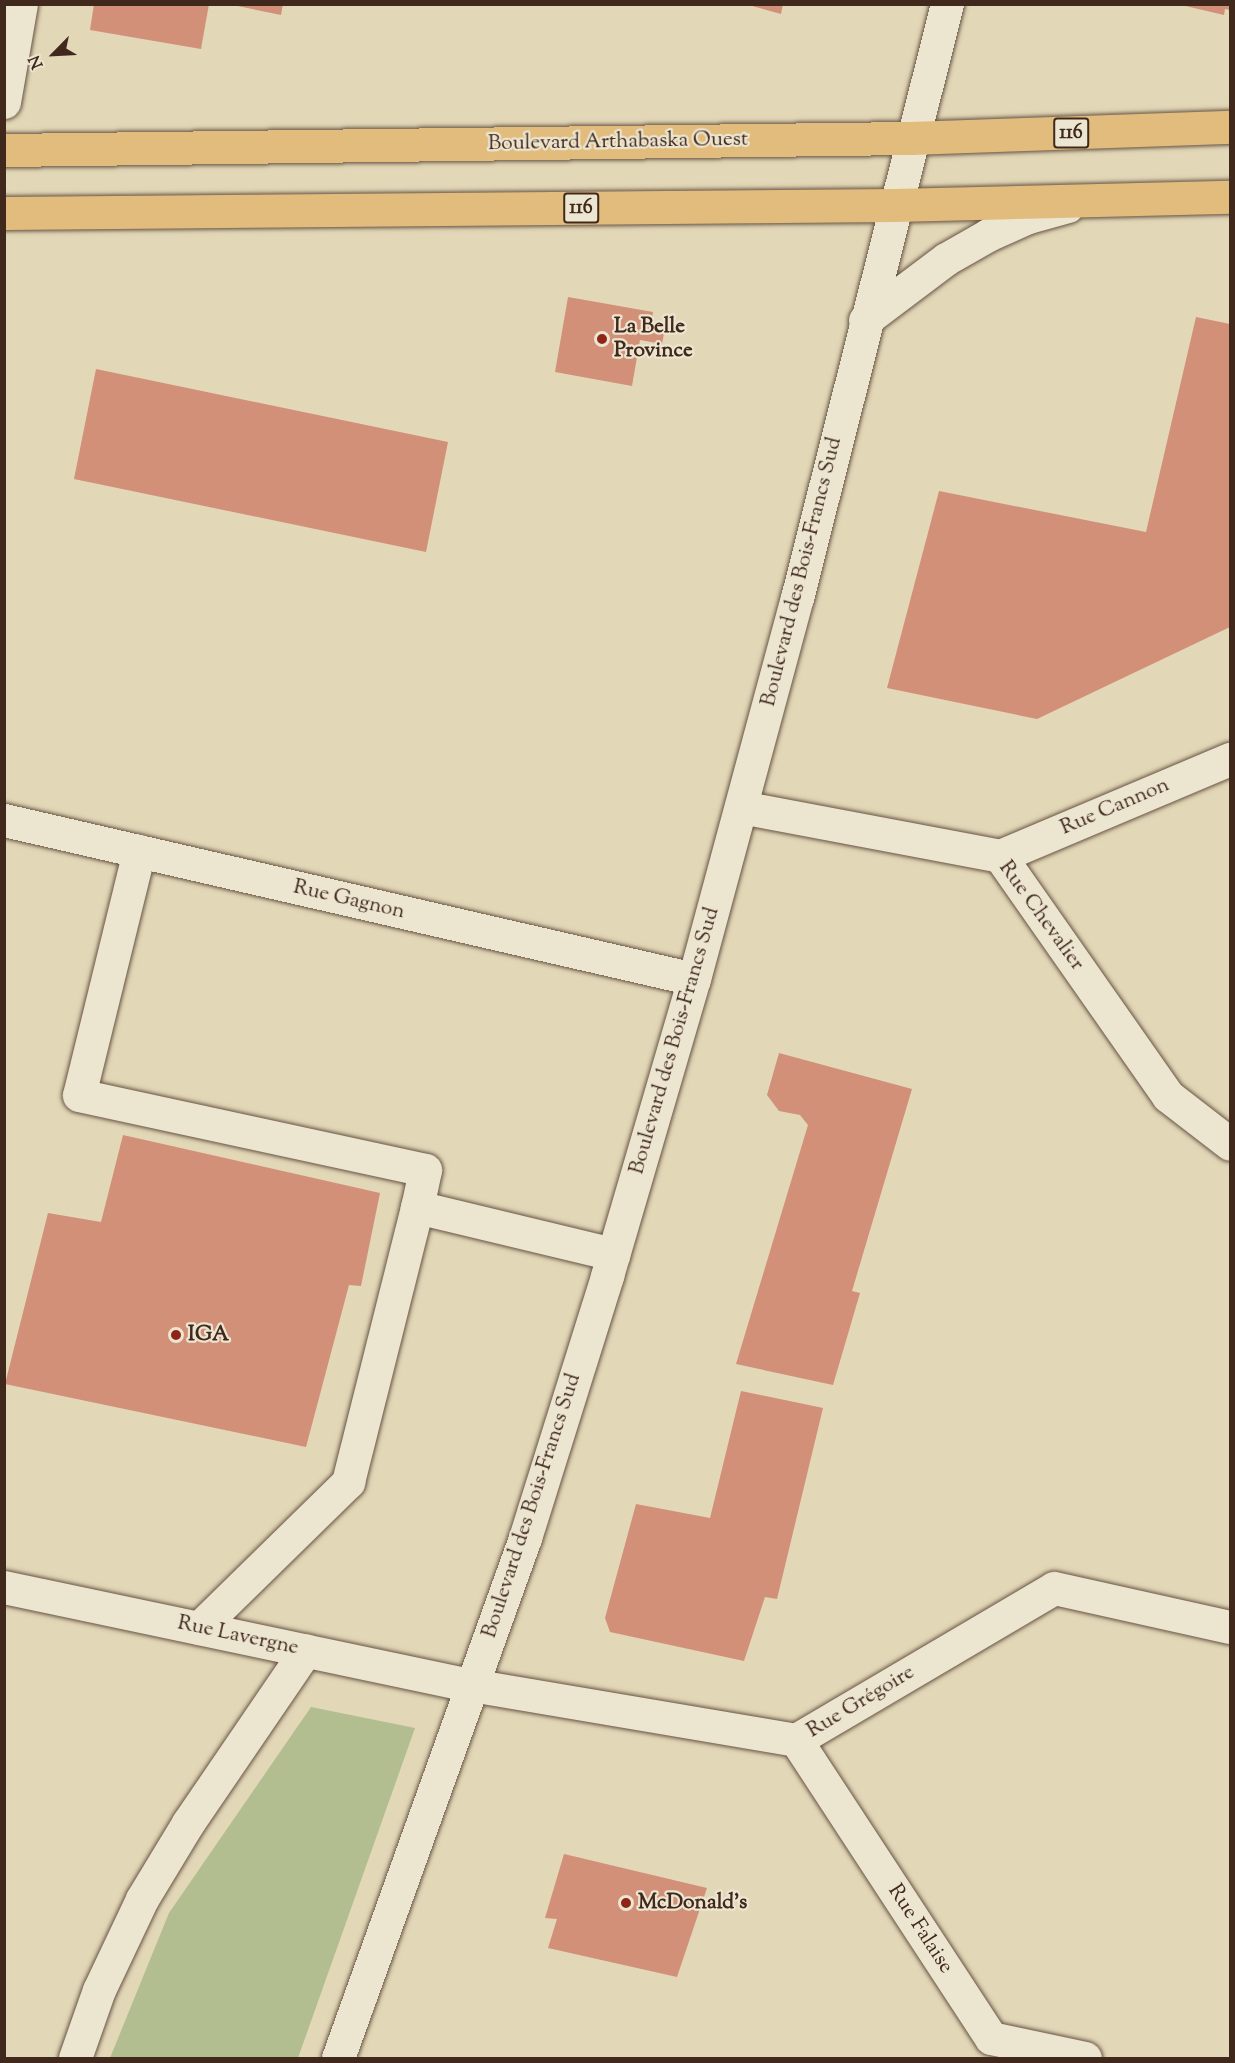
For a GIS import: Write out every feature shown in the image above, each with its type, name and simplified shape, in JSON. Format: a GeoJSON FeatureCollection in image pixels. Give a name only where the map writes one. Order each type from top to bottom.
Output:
{"type":"FeatureCollection","features":[{"type":"Feature","properties":{"kind":"main road","name":"Boulevard Arthabaska Ouest"},"geometry":{"type":"LineString","coordinates":[[4,150],[912,138],[1230,127]]}},
{"type":"Feature","properties":{"kind":"main road","name":"116"},"geometry":{"type":"LineString","coordinates":[[4,213],[894,205],[1230,197]]}},
{"type":"Feature","properties":{"kind":"street"},"geometry":{"type":"LineString","coordinates":[[4,102],[21,4]]}},
{"type":"Feature","properties":{"kind":"street","name":"Boulevard des Bois-Francs Sud"},"geometry":{"type":"LineString","coordinates":[[338,2058],[525,1538],[613,1254],[694,979],[797,598],[946,4]]}},
{"type":"Feature","properties":{"kind":"street"},"geometry":{"type":"LineString","coordinates":[[865,320],[946,259],[988,235],[1028,217],[1089,200]]}},
{"type":"Feature","properties":{"kind":"street","name":"Rue Cannon"},"geometry":{"type":"LineString","coordinates":[[1000,856],[1230,759]]}},
{"type":"Feature","properties":{"kind":"street","name":"Rue Chevalier"},"geometry":{"type":"LineString","coordinates":[[741,807],[1000,856],[1168,1096],[1230,1144]]}},
{"type":"Feature","properties":{"kind":"street","name":"Rue Gagnon"},"geometry":{"type":"LineString","coordinates":[[4,820],[694,979]]}},
{"type":"Feature","properties":{"kind":"street"},"geometry":{"type":"LineString","coordinates":[[139,851],[79,1095],[424,1170],[417,1207],[348,1482],[199,1628]]}},
{"type":"Feature","properties":{"kind":"street"},"geometry":{"type":"LineString","coordinates":[[417,1207],[613,1254]]}},
{"type":"Feature","properties":{"kind":"street","name":"Rue Lavergne"},"geometry":{"type":"LineString","coordinates":[[4,1587],[471,1685]]}},
{"type":"Feature","properties":{"kind":"street","name":"Rue Grégoire"},"geometry":{"type":"LineString","coordinates":[[471,1685],[796,1740],[1054,1588],[1230,1627]]}},
{"type":"Feature","properties":{"kind":"street"},"geometry":{"type":"LineString","coordinates":[[75,2058],[99,1990],[142,1899],[188,1823],[306,1650]]}},
{"type":"Feature","properties":{"kind":"street","name":"Rue Falaise"},"geometry":{"type":"LineString","coordinates":[[796,1740],[990,2048],[1085,2058]]}},
{"type":"Feature","properties":{"kind":"green space"},"geometry":{"type":"Polygon","coordinates":[[[311,1707],[415,1728],[298,2058],[110,2058],[169,1913],[311,1707]]]}},
{"type":"Feature","properties":{"kind":"building"},"geometry":{"type":"Polygon","coordinates":[[[94,4],[209,4],[201,49],[90,30],[94,4]]]}},
{"type":"Feature","properties":{"kind":"building"},"geometry":{"type":"Polygon","coordinates":[[[228,4],[283,4],[281,15],[228,4]]]}},
{"type":"Feature","properties":{"kind":"building"},"geometry":{"type":"Polygon","coordinates":[[[745,4],[783,4],[781,14],[745,4]]]}},
{"type":"Feature","properties":{"kind":"building"},"geometry":{"type":"Polygon","coordinates":[[[1177,4],[1230,4],[1230,10],[1225,9],[1224,15],[1177,4]]]}},
{"type":"Feature","properties":{"kind":"building"},"geometry":{"type":"Polygon","coordinates":[[[568,297],[653,312],[651,326],[665,328],[662,344],[640,340],[632,386],[555,372],[568,297]]]}},
{"type":"Feature","properties":{"kind":"building"},"geometry":{"type":"Polygon","coordinates":[[[1196,317],[1230,324],[1230,627],[1037,719],[887,688],[939,491],[1146,532],[1196,317]]]}},
{"type":"Feature","properties":{"kind":"building"},"geometry":{"type":"Polygon","coordinates":[[[96,369],[448,442],[426,552],[74,479],[96,369]]]}},
{"type":"Feature","properties":{"kind":"building"},"geometry":{"type":"Polygon","coordinates":[[[779,1053],[912,1089],[852,1291],[860,1293],[833,1385],[736,1364],[808,1125],[800,1115],[779,1111],[767,1095],[779,1053]]]}},
{"type":"Feature","properties":{"kind":"building","name":"IGA"},"geometry":{"type":"Polygon","coordinates":[[[123,1135],[380,1193],[361,1286],[349,1285],[306,1447],[5,1384],[48,1213],[101,1222],[123,1135]]]}},
{"type":"Feature","properties":{"kind":"building"},"geometry":{"type":"Polygon","coordinates":[[[741,1391],[823,1408],[777,1599],[765,1597],[744,1661],[610,1632],[605,1618],[636,1504],[710,1518],[741,1391]]]}},
{"type":"Feature","properties":{"kind":"building","name":"McDonald's"},"geometry":{"type":"Polygon","coordinates":[[[564,1854],[707,1888],[677,1977],[548,1948],[557,1919],[545,1918],[564,1854]]]}},
{"type":"Feature","properties":{"kind":"place","name":"La Belle Province"},"geometry":{"type":"Point","coordinates":[602,339]}},
{"type":"Feature","properties":{"kind":"place","name":"IGA"},"geometry":{"type":"Point","coordinates":[176,1335]}},
{"type":"Feature","properties":{"kind":"place","name":"McDonald's"},"geometry":{"type":"Point","coordinates":[626,1903]}}]}
